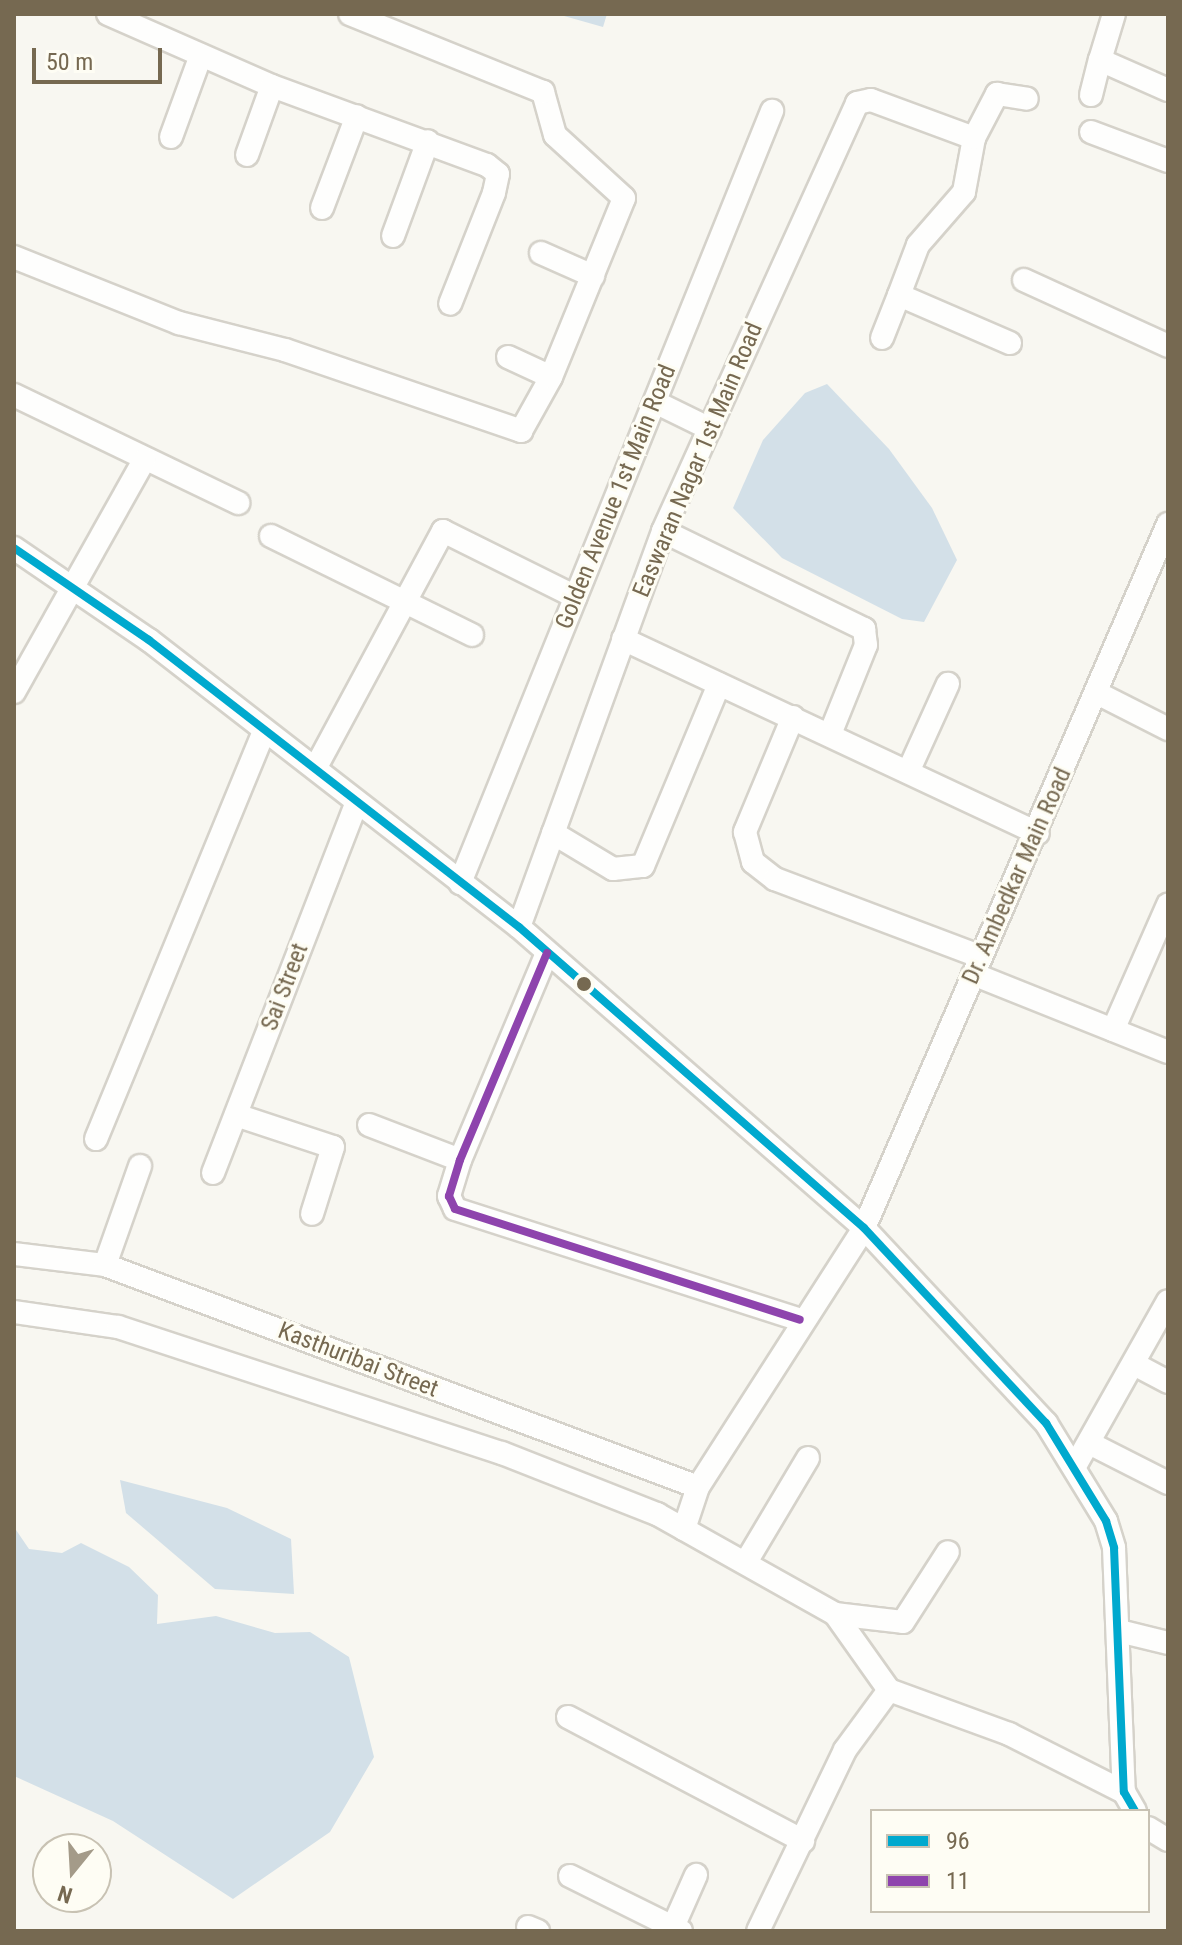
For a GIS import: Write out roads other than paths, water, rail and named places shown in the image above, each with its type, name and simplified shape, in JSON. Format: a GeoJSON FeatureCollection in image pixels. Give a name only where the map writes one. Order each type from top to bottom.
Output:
{"type":"FeatureCollection","features":[{"type":"Feature","properties":{"kind":"street"},"geometry":{"type":"LineString","coordinates":[[108,14],[272,86],[428,141],[498,174],[450,304]]}},
{"type":"Feature","properties":{"kind":"street"},"geometry":{"type":"LineString","coordinates":[[14,257],[179,323],[285,350],[513,433],[528,425],[551,377],[624,198],[555,135],[543,92],[350,14]]}},
{"type":"Feature","properties":{"kind":"street"},"geometry":{"type":"LineString","coordinates":[[1091,95],[1114,14]]}},
{"type":"Feature","properties":{"kind":"street"},"geometry":{"type":"LineString","coordinates":[[171,137],[201,55]]}},
{"type":"Feature","properties":{"kind":"street"},"geometry":{"type":"LineString","coordinates":[[1100,60],[1168,90]]}},
{"type":"Feature","properties":{"kind":"street"},"geometry":{"type":"LineString","coordinates":[[247,155],[272,86]]}},
{"type":"Feature","properties":{"kind":"street"},"geometry":{"type":"LineString","coordinates":[[882,338],[918,245],[964,192],[974,138],[997,94],[1027,99]]}},
{"type":"Feature","properties":{"kind":"street","name":"Easwaran Nagar 1st Main Road"},"geometry":{"type":"LineString","coordinates":[[519,927],[663,531],[857,103],[871,100],[974,138]]}},
{"type":"Feature","properties":{"kind":"street","name":"Golden Avenue 1st Main Road"},"geometry":{"type":"LineString","coordinates":[[460,883],[772,111]]}},
{"type":"Feature","properties":{"kind":"street"},"geometry":{"type":"LineString","coordinates":[[322,208],[357,116]]}},
{"type":"Feature","properties":{"kind":"street"},"geometry":{"type":"LineString","coordinates":[[1091,132],[1168,161]]}},
{"type":"Feature","properties":{"kind":"street"},"geometry":{"type":"LineString","coordinates":[[393,236],[428,141]]}},
{"type":"Feature","properties":{"kind":"street"},"geometry":{"type":"LineString","coordinates":[[541,253],[593,276]]}},
{"type":"Feature","properties":{"kind":"street"},"geometry":{"type":"LineString","coordinates":[[1024,280],[1168,346]]}},
{"type":"Feature","properties":{"kind":"street"},"geometry":{"type":"LineString","coordinates":[[899,295],[1010,343]]}},
{"type":"Feature","properties":{"kind":"street"},"geometry":{"type":"LineString","coordinates":[[508,357],[551,377]]}},
{"type":"Feature","properties":{"kind":"street"},"geometry":{"type":"LineString","coordinates":[[14,395],[238,503]]}},
{"type":"Feature","properties":{"kind":"street"},"geometry":{"type":"LineString","coordinates":[[655,402],[710,429]]}},
{"type":"Feature","properties":{"kind":"street"},"geometry":{"type":"LineString","coordinates":[[14,692],[144,460]]}},
{"type":"Feature","properties":{"kind":"street","name":"Dr. Ambedkar Main Road"},"geometry":{"type":"LineString","coordinates":[[684,1529],[698,1487],[800,1320],[864,1228],[1163,549],[1168,524]]}},
{"type":"Feature","properties":{"kind":"street"},"geometry":{"type":"LineString","coordinates":[[316,767],[443,531],[576,597]]}},
{"type":"Feature","properties":{"kind":"street"},"geometry":{"type":"LineString","coordinates":[[663,531],[864,629],[866,645],[830,734]]}},
{"type":"Feature","properties":{"kind":"street"},"geometry":{"type":"LineString","coordinates":[[271,536],[472,635]]}},
{"type":"Feature","properties":{"kind":"street"},"geometry":{"type":"LineString","coordinates":[[14,548],[72,584],[316,767],[519,927],[864,1228],[1046,1423],[1075,1466],[1114,1548],[1130,1801]]}},
{"type":"Feature","properties":{"kind":"street"},"geometry":{"type":"LineString","coordinates":[[623,639],[1038,833]]}},
{"type":"Feature","properties":{"kind":"street"},"geometry":{"type":"LineString","coordinates":[[553,833],[613,869],[643,866],[719,684]]}},
{"type":"Feature","properties":{"kind":"street"},"geometry":{"type":"LineString","coordinates":[[908,772],[948,684]]}},
{"type":"Feature","properties":{"kind":"street"},"geometry":{"type":"LineString","coordinates":[[1097,693],[1168,729]]}},
{"type":"Feature","properties":{"kind":"street"},"geometry":{"type":"LineString","coordinates":[[793,717],[745,832],[753,862],[775,879],[1168,1052]]}},
{"type":"Feature","properties":{"kind":"street"},"geometry":{"type":"LineString","coordinates":[[96,1139],[264,731]]}},
{"type":"Feature","properties":{"kind":"street","name":"Sai Street"},"geometry":{"type":"LineString","coordinates":[[213,1173],[357,802]]}},
{"type":"Feature","properties":{"kind":"street"},"geometry":{"type":"LineString","coordinates":[[1113,1030],[1160,945],[1168,905]]}},
{"type":"Feature","properties":{"kind":"street"},"geometry":{"type":"LineString","coordinates":[[547,953],[460,1160],[449,1196],[455,1209],[800,1320]]}},
{"type":"Feature","properties":{"kind":"street"},"geometry":{"type":"LineString","coordinates":[[236,1115],[333,1147],[312,1214]]}},
{"type":"Feature","properties":{"kind":"street"},"geometry":{"type":"LineString","coordinates":[[369,1125],[460,1160]]}},
{"type":"Feature","properties":{"kind":"street"},"geometry":{"type":"LineString","coordinates":[[105,1265],[140,1166]]}},
{"type":"Feature","properties":{"kind":"street","name":"Kasthuribai Street"},"geometry":{"type":"LineString","coordinates":[[14,1254],[105,1265],[698,1487]]}},
{"type":"Feature","properties":{"kind":"street"},"geometry":{"type":"LineString","coordinates":[[1075,1466],[1093,1445],[1168,1301]]}},
{"type":"Feature","properties":{"kind":"street"},"geometry":{"type":"LineString","coordinates":[[14,1312],[133,1332],[502,1453],[684,1529],[835,1614],[903,1622],[948,1552]]}},
{"type":"Feature","properties":{"kind":"street"},"geometry":{"type":"LineString","coordinates":[[1136,1365],[1168,1382]]}},
{"type":"Feature","properties":{"kind":"street"},"geometry":{"type":"LineString","coordinates":[[1093,1445],[1168,1483]]}},
{"type":"Feature","properties":{"kind":"street"},"geometry":{"type":"LineString","coordinates":[[746,1562],[808,1458]]}},
{"type":"Feature","properties":{"kind":"street"},"geometry":{"type":"LineString","coordinates":[[835,1614],[889,1690],[1009,1734],[1130,1801]]}},
{"type":"Feature","properties":{"kind":"street"},"geometry":{"type":"LineString","coordinates":[[1119,1631],[1168,1643]]}},
{"type":"Feature","properties":{"kind":"street"},"geometry":{"type":"LineString","coordinates":[[758,1931],[845,1750],[889,1690]]}},
{"type":"Feature","properties":{"kind":"street"},"geometry":{"type":"LineString","coordinates":[[568,1717],[803,1841]]}},
{"type":"Feature","properties":{"kind":"street"},"geometry":{"type":"LineString","coordinates":[[1150,1829],[1168,1840]]}},
{"type":"Feature","properties":{"kind":"street"},"geometry":{"type":"LineString","coordinates":[[570,1876],[677,1929],[696,1875]]}}]}
